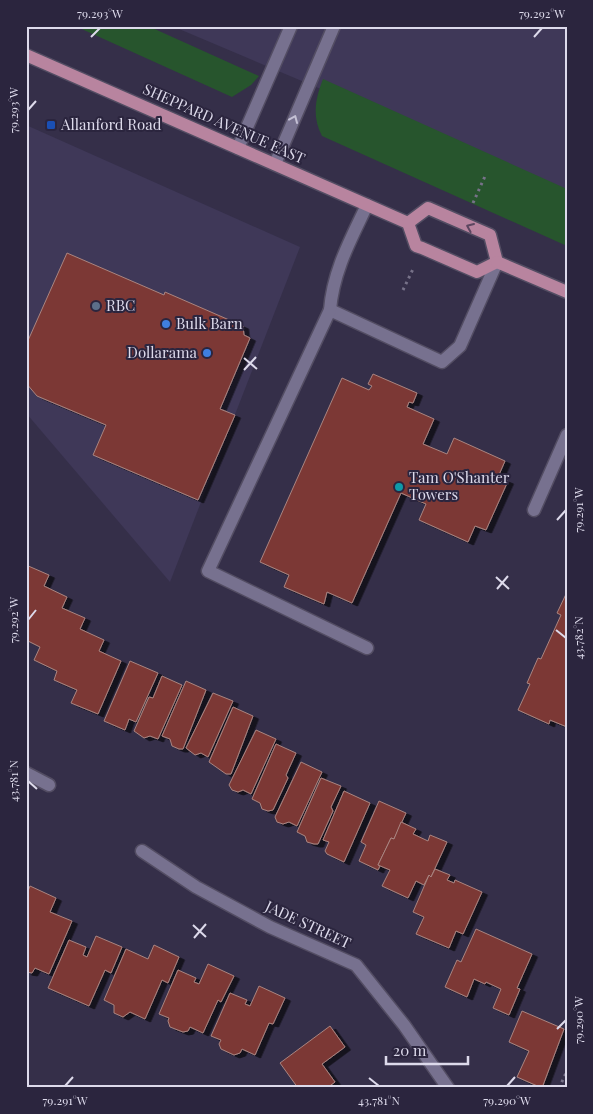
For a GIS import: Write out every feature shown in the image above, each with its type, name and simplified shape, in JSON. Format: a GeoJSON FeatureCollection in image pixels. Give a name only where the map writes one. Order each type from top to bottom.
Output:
{"type":"FeatureCollection","features":[{"type":"Feature","properties":{"kind":"main road","name":"SHEPPARD AVENUE EAST"},"geometry":{"type":"LineString","coordinates":[[26,55],[408,223]]}},
{"type":"Feature","properties":{"kind":"main road"},"geometry":{"type":"LineString","coordinates":[[497,262],[490,236],[428,208],[408,223],[416,246],[477,272],[497,262],[567,292]]}},
{"type":"Feature","properties":{"kind":"street"},"geometry":{"type":"LineString","coordinates":[[238,148],[292,26]]}},
{"type":"Feature","properties":{"kind":"street"},"geometry":{"type":"LineString","coordinates":[[275,164],[334,26]]}},
{"type":"Feature","properties":{"kind":"street"},"geometry":{"type":"LineString","coordinates":[[367,205],[340,262],[332,290],[330,310],[208,571],[367,648]]}},
{"type":"Feature","properties":{"kind":"street"},"geometry":{"type":"LineString","coordinates":[[330,310],[442,362],[460,346],[497,262]]}},
{"type":"Feature","properties":{"kind":"street"},"geometry":{"type":"LineString","coordinates":[[534,510],[567,435]]}},
{"type":"Feature","properties":{"kind":"street"},"geometry":{"type":"LineString","coordinates":[[26,773],[49,785]]}},
{"type":"Feature","properties":{"kind":"street","name":"JADE STREET"},"geometry":{"type":"LineString","coordinates":[[142,851],[196,887],[262,922],[356,965],[404,1025],[448,1088]]}},
{"type":"Feature","properties":{"kind":"path"},"geometry":{"type":"LineString","coordinates":[[473,203],[486,174]]}},
{"type":"Feature","properties":{"kind":"path"},"geometry":{"type":"LineString","coordinates":[[403,290],[416,262]]}},
{"type":"Feature","properties":{"kind":"path"},"geometry":{"type":"LineString","coordinates":[[559,1088],[567,1070]]}},
{"type":"Feature","properties":{"kind":"shaded area"},"geometry":{"type":"Polygon","coordinates":[[[172,26],[567,26],[567,193],[290,76],[172,26]]]}},
{"type":"Feature","properties":{"kind":"shaded area"},"geometry":{"type":"Polygon","coordinates":[[[26,125],[300,247],[170,582],[26,413],[26,125]]]}},
{"type":"Feature","properties":{"kind":"green space"},"geometry":{"type":"Polygon","coordinates":[[[75,26],[148,26],[259,76],[251,85],[232,97],[75,26]]]}},
{"type":"Feature","properties":{"kind":"green space"},"geometry":{"type":"Polygon","coordinates":[[[323,79],[567,189],[567,246],[322,136],[317,122],[316,108],[323,79]]]}},
{"type":"Feature","properties":{"kind":"building"},"geometry":{"type":"Polygon","coordinates":[[[67,253],[164,295],[165,292],[243,326],[244,335],[250,338],[220,409],[235,415],[198,500],[93,455],[106,425],[37,396],[26,383],[26,345],[67,253]]]}},
{"type":"Feature","properties":{"kind":"building","name":"Tam O'Shanter Towers"},"geometry":{"type":"Polygon","coordinates":[[[373,374],[417,393],[413,403],[409,402],[407,407],[434,419],[423,444],[447,454],[454,438],[505,461],[498,477],[508,481],[486,530],[475,526],[468,542],[419,520],[426,504],[401,493],[352,603],[327,592],[324,604],[284,587],[289,575],[260,562],[342,378],[369,390],[372,386],[368,384],[373,374]]]}},
{"type":"Feature","properties":{"kind":"building"},"geometry":{"type":"Polygon","coordinates":[[[26,565],[49,575],[44,586],[67,597],[62,608],[85,618],[80,629],[104,640],[99,651],[121,661],[98,714],[71,703],[77,690],[54,680],[57,671],[34,660],[40,647],[26,640],[26,565]]]}},
{"type":"Feature","properties":{"kind":"building"},"geometry":{"type":"Polygon","coordinates":[[[567,592],[567,727],[550,720],[549,724],[518,710],[530,684],[527,683],[538,658],[541,659],[561,615],[557,613],[567,592]]]}},
{"type":"Feature","properties":{"kind":"building"},"geometry":{"type":"Polygon","coordinates":[[[130,661],[158,673],[136,722],[129,719],[125,730],[104,721],[130,661]]]}},
{"type":"Feature","properties":{"kind":"building"},"geometry":{"type":"Polygon","coordinates":[[[162,676],[182,685],[158,739],[150,736],[144,738],[134,731],[149,697],[153,698],[162,676]]]}},
{"type":"Feature","properties":{"kind":"building"},"geometry":{"type":"Polygon","coordinates":[[[186,681],[206,690],[183,749],[179,749],[172,746],[170,739],[162,736],[186,681]]]}},
{"type":"Feature","properties":{"kind":"building"},"geometry":{"type":"Polygon","coordinates":[[[213,693],[233,701],[208,757],[201,753],[195,755],[186,748],[213,693]]]}},
{"type":"Feature","properties":{"kind":"building"},"geometry":{"type":"Polygon","coordinates":[[[233,707],[253,716],[231,774],[226,774],[209,762],[233,707]]]}},
{"type":"Feature","properties":{"kind":"building"},"geometry":{"type":"Polygon","coordinates":[[[256,730],[276,739],[251,794],[243,790],[238,792],[232,790],[229,785],[256,730]]]}},
{"type":"Feature","properties":{"kind":"building"},"geometry":{"type":"Polygon","coordinates":[[[276,744],[296,753],[286,775],[288,778],[273,810],[268,811],[262,809],[260,803],[252,799],[276,744]]]}},
{"type":"Feature","properties":{"kind":"building"},"geometry":{"type":"Polygon","coordinates":[[[301,762],[322,772],[297,826],[289,822],[283,824],[277,822],[275,817],[301,762]]]}},
{"type":"Feature","properties":{"kind":"building"},"geometry":{"type":"Polygon","coordinates":[[[321,778],[341,786],[331,807],[333,811],[318,844],[314,844],[307,842],[305,836],[297,832],[321,778]]]}},
{"type":"Feature","properties":{"kind":"building"},"geometry":{"type":"Polygon","coordinates":[[[344,791],[370,803],[344,862],[327,854],[325,851],[329,842],[323,840],[344,791]]]}},
{"type":"Feature","properties":{"kind":"building"},"geometry":{"type":"Polygon","coordinates":[[[379,801],[406,813],[394,839],[391,838],[378,865],[380,866],[378,870],[359,861],[366,845],[361,842],[379,801]]]}},
{"type":"Feature","properties":{"kind":"building"},"geometry":{"type":"Polygon","coordinates":[[[401,822],[416,829],[413,834],[428,841],[430,835],[447,842],[431,877],[429,875],[424,885],[416,881],[408,898],[382,886],[390,870],[378,865],[391,838],[394,839],[401,822]]]}},
{"type":"Feature","properties":{"kind":"building"},"geometry":{"type":"Polygon","coordinates":[[[435,869],[450,875],[447,880],[454,883],[455,880],[482,892],[463,934],[456,931],[449,948],[416,934],[424,917],[413,912],[429,875],[431,877],[435,869]]]}},
{"type":"Feature","properties":{"kind":"building"},"geometry":{"type":"Polygon","coordinates":[[[30,886],[56,898],[50,912],[72,921],[49,974],[35,968],[32,973],[26,972],[26,896],[30,886]]]}},
{"type":"Feature","properties":{"kind":"building"},"geometry":{"type":"Polygon","coordinates":[[[476,929],[532,954],[517,988],[520,989],[509,1015],[493,1008],[501,989],[486,982],[485,984],[474,979],[467,997],[445,987],[457,960],[461,962],[476,929]]]}},
{"type":"Feature","properties":{"kind":"building"},"geometry":{"type":"Polygon","coordinates":[[[96,936],[122,947],[111,973],[105,970],[89,1006],[48,988],[69,940],[86,947],[83,955],[87,957],[96,936]]]}},
{"type":"Feature","properties":{"kind":"building"},"geometry":{"type":"Polygon","coordinates":[[[154,945],[179,957],[168,983],[162,980],[145,1019],[130,1012],[123,1017],[114,1013],[114,1005],[104,1000],[126,949],[148,959],[154,945]]]}},
{"type":"Feature","properties":{"kind":"building"},"geometry":{"type":"Polygon","coordinates":[[[208,964],[234,976],[221,1002],[218,1000],[203,1033],[190,1027],[188,1031],[183,1032],[170,1027],[169,1018],[159,1014],[178,970],[196,978],[194,982],[199,984],[208,964]]]}},
{"type":"Feature","properties":{"kind":"building"},"geometry":{"type":"Polygon","coordinates":[[[259,986],[285,998],[273,1024],[269,1023],[255,1055],[242,1049],[240,1053],[234,1055],[221,1049],[219,1044],[221,1040],[211,1036],[230,993],[247,1000],[245,1004],[250,1006],[259,986]]]}},
{"type":"Feature","properties":{"kind":"building"},"geometry":{"type":"Polygon","coordinates":[[[522,1011],[564,1029],[542,1088],[517,1077],[529,1051],[509,1042],[522,1011]]]}},
{"type":"Feature","properties":{"kind":"building"},"geometry":{"type":"Polygon","coordinates":[[[330,1026],[345,1047],[322,1064],[335,1082],[327,1088],[298,1088],[280,1063],[330,1026]]]}},
{"type":"Feature","properties":{"kind":"place","name":"Allanford Road"},"geometry":{"type":"Point","coordinates":[51,125]}},
{"type":"Feature","properties":{"kind":"place","name":"RBC"},"geometry":{"type":"Point","coordinates":[96,306]}},
{"type":"Feature","properties":{"kind":"place","name":"Bulk Barn"},"geometry":{"type":"Point","coordinates":[166,324]}},
{"type":"Feature","properties":{"kind":"place","name":"Dollarama"},"geometry":{"type":"Point","coordinates":[207,353]}},
{"type":"Feature","properties":{"kind":"place","name":"Tam O'Shanter Towers"},"geometry":{"type":"Point","coordinates":[399,487]}}]}
